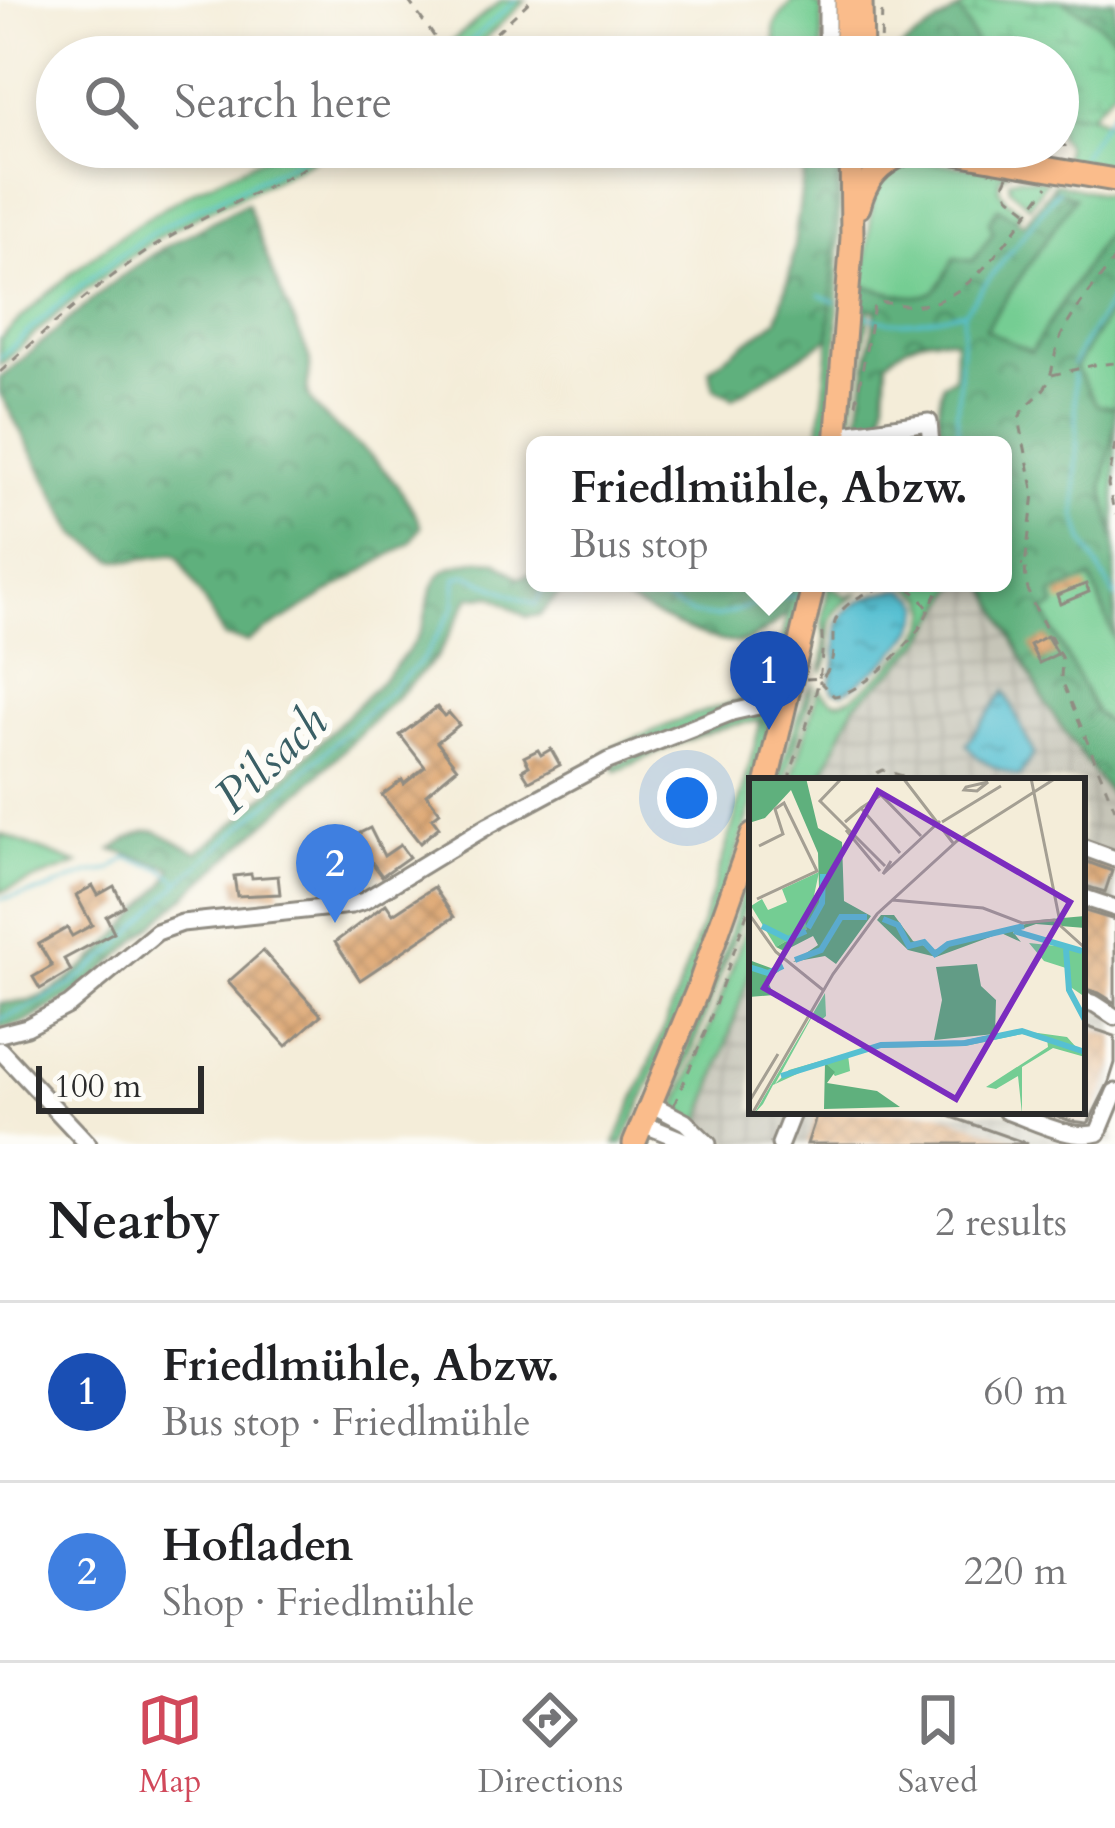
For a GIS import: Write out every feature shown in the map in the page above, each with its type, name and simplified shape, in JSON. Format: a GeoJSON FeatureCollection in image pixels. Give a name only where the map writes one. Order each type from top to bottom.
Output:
{"type":"FeatureCollection","features":[{"type":"Feature","properties":{"kind":"main road"},"geometry":{"type":"LineString","coordinates":[[846,0],[846,36]]}},
{"type":"Feature","properties":{"kind":"main road"},"geometry":{"type":"LineString","coordinates":[[861,0],[862,36]]}},
{"type":"Feature","properties":{"kind":"main road"},"geometry":{"type":"LineString","coordinates":[[841,436],[855,168]]}},
{"type":"Feature","properties":{"kind":"main road"},"geometry":{"type":"LineString","coordinates":[[852,237],[868,182],[880,168]]}},
{"type":"Feature","properties":{"kind":"main road"},"geometry":{"type":"LineString","coordinates":[[1046,168],[1115,180]]}},
{"type":"Feature","properties":{"kind":"main road"},"geometry":{"type":"LineString","coordinates":[[768,778],[814,615],[814,592]]}},
{"type":"Feature","properties":{"kind":"main road"},"geometry":{"type":"LineString","coordinates":[[643,1124],[749,844]]}},
{"type":"Feature","properties":{"kind":"street"},"geometry":{"type":"LineString","coordinates":[[826,36],[827,0]]}},
{"type":"Feature","properties":{"kind":"street"},"geometry":{"type":"LineString","coordinates":[[852,436],[929,422],[930,436]]}},
{"type":"Feature","properties":{"kind":"street"},"geometry":{"type":"LineString","coordinates":[[0,1034],[27,1027],[69,1005],[157,932],[182,923],[364,901],[489,825],[608,761],[732,712],[764,705],[786,707]]}},
{"type":"Feature","properties":{"kind":"street"},"geometry":{"type":"LineString","coordinates":[[1085,848],[1115,859]]}},
{"type":"Feature","properties":{"kind":"street"},"geometry":{"type":"LineString","coordinates":[[1085,898],[1115,908]]}},
{"type":"Feature","properties":{"kind":"street"},"geometry":{"type":"LineString","coordinates":[[1085,1001],[1115,1017]]}},
{"type":"Feature","properties":{"kind":"street"},"geometry":{"type":"LineString","coordinates":[[0,1050],[88,1144]]}},
{"type":"Feature","properties":{"kind":"street"},"geometry":{"type":"LineString","coordinates":[[1015,1114],[1093,1137],[1106,1119],[1115,1092]]}},
{"type":"Feature","properties":{"kind":"street"},"geometry":{"type":"LineString","coordinates":[[780,1144],[792,1114]]}},
{"type":"Feature","properties":{"kind":"street"},"geometry":{"type":"LineString","coordinates":[[643,1124],[685,1122],[705,1144]]}},
{"type":"Feature","properties":{"kind":"path"},"geometry":{"type":"LineString","coordinates":[[408,0],[434,36]]}},
{"type":"Feature","properties":{"kind":"path"},"geometry":{"type":"LineString","coordinates":[[492,36],[531,0]]}},
{"type":"Feature","properties":{"kind":"path"},"geometry":{"type":"LineString","coordinates":[[881,36],[882,0]]}},
{"type":"Feature","properties":{"kind":"path"},"geometry":{"type":"LineString","coordinates":[[0,373],[67,312],[152,248],[306,168]]}},
{"type":"Feature","properties":{"kind":"path"},"geometry":{"type":"LineString","coordinates":[[842,436],[873,309],[880,302],[927,304],[959,290],[982,269],[1052,180]]}},
{"type":"Feature","properties":{"kind":"path"},"geometry":{"type":"LineString","coordinates":[[1115,258],[1073,314],[1058,342],[1050,376],[1019,418],[1034,494],[1024,565],[1030,598],[1062,659],[1061,678],[1115,809]]}},
{"type":"Feature","properties":{"kind":"path"},"geometry":{"type":"LineString","coordinates":[[1050,376],[1115,363]]}},
{"type":"Feature","properties":{"kind":"path"},"geometry":{"type":"LineString","coordinates":[[1115,444],[1108,485],[1115,515]]}},
{"type":"Feature","properties":{"kind":"path"},"geometry":{"type":"LineString","coordinates":[[1012,564],[1024,565]]}},
{"type":"Feature","properties":{"kind":"path"},"geometry":{"type":"LineString","coordinates":[[818,680],[830,669],[838,615],[849,604],[878,592]]}},
{"type":"Feature","properties":{"kind":"path"},"geometry":{"type":"LineString","coordinates":[[914,592],[927,607]]}},
{"type":"Feature","properties":{"kind":"path"},"geometry":{"type":"LineString","coordinates":[[818,680],[834,696],[849,693],[908,643],[937,592]]}},
{"type":"Feature","properties":{"kind":"path"},"geometry":{"type":"LineString","coordinates":[[789,778],[818,680],[823,637],[814,615]]}},
{"type":"Feature","properties":{"kind":"path"},"geometry":{"type":"LineString","coordinates":[[867,778],[883,770],[909,778]]}},
{"type":"Feature","properties":{"kind":"path"},"geometry":{"type":"LineString","coordinates":[[675,1103],[749,908]]}},
{"type":"Feature","properties":{"kind":"shaded area"},"geometry":{"type":"Polygon","coordinates":[[[953,592],[990,592],[1046,705],[1115,802],[1115,1144],[733,1144],[700,1124],[749,975],[749,1114],[1085,1114],[1085,778],[821,778],[855,704],[922,642],[953,592]]]}},
{"type":"Feature","properties":{"kind":"green space"},"geometry":{"type":"Polygon","coordinates":[[[502,0],[526,0],[487,36],[458,36],[502,0]]]}},
{"type":"Feature","properties":{"kind":"green space"},"geometry":{"type":"Polygon","coordinates":[[[793,0],[811,0],[822,9],[822,36],[775,36],[778,20],[793,0]]]}},
{"type":"Feature","properties":{"kind":"green space"},"geometry":{"type":"Polygon","coordinates":[[[971,0],[1062,0],[1115,39],[1115,88],[1090,115],[1079,114],[1079,36],[972,36],[959,9],[971,0]]]}},
{"type":"Feature","properties":{"kind":"green space"},"geometry":{"type":"Polygon","coordinates":[[[1062,0],[1115,0],[1115,39],[1098,23],[1062,0]]]}},
{"type":"Feature","properties":{"kind":"green space"},"geometry":{"type":"Polygon","coordinates":[[[959,9],[972,36],[919,36],[959,9]]]}},
{"type":"Feature","properties":{"kind":"green space"},"geometry":{"type":"Polygon","coordinates":[[[1079,114],[1115,125],[1115,171],[1079,163],[1079,114]]]}},
{"type":"Feature","properties":{"kind":"green space"},"geometry":{"type":"Polygon","coordinates":[[[242,168],[297,168],[145,246],[80,294],[0,366],[0,339],[42,299],[135,226],[242,168]]]}},
{"type":"Feature","properties":{"kind":"green space"},"geometry":{"type":"Polygon","coordinates":[[[804,168],[835,168],[830,338],[733,398],[714,388],[709,369],[777,320],[791,269],[804,168]]]}},
{"type":"Feature","properties":{"kind":"green space"},"geometry":{"type":"Polygon","coordinates":[[[835,168],[841,168],[837,336],[828,436],[819,436],[830,338],[835,168]]]}},
{"type":"Feature","properties":{"kind":"green space"},"geometry":{"type":"Polygon","coordinates":[[[894,168],[1009,171],[1000,178],[999,189],[1022,211],[1016,219],[998,208],[993,232],[973,261],[954,259],[932,293],[907,296],[863,286],[874,191],[894,168]]]}},
{"type":"Feature","properties":{"kind":"green space"},"geometry":{"type":"Polygon","coordinates":[[[1018,177],[1047,181],[1029,206],[1010,189],[1009,181],[1018,177]]]}},
{"type":"Feature","properties":{"kind":"green space"},"geometry":{"type":"Polygon","coordinates":[[[1055,183],[1115,197],[1115,219],[1031,352],[985,330],[1074,198],[1052,187],[1055,183]]]}},
{"type":"Feature","properties":{"kind":"green space"},"geometry":{"type":"Polygon","coordinates":[[[1052,188],[1075,197],[985,329],[1031,352],[1115,219],[1115,303],[1075,368],[1097,405],[1115,407],[1103,486],[1115,542],[1115,640],[1091,578],[1052,594],[1055,606],[1044,612],[1096,713],[1115,729],[1115,802],[1046,705],[990,592],[1012,592],[1012,436],[941,436],[938,410],[943,383],[954,377],[955,340],[918,341],[887,361],[879,436],[855,436],[876,310],[861,306],[863,286],[925,295],[942,282],[954,258],[973,261],[993,233],[989,221],[998,208],[1024,224],[1052,188]]]}},
{"type":"Feature","properties":{"kind":"green space"},"geometry":{"type":"Polygon","coordinates":[[[247,203],[309,358],[312,402],[386,473],[421,527],[410,543],[247,642],[224,637],[179,557],[114,560],[76,534],[0,393],[0,378],[112,283],[158,251],[247,203]]]}},
{"type":"Feature","properties":{"kind":"green space"},"geometry":{"type":"Polygon","coordinates":[[[1115,303],[1115,407],[1097,406],[1075,368],[1115,303]]]}},
{"type":"Feature","properties":{"kind":"green space"},"geometry":{"type":"Polygon","coordinates":[[[861,306],[870,308],[850,425],[846,414],[861,306]]]}},
{"type":"Feature","properties":{"kind":"green space"},"geometry":{"type":"Polygon","coordinates":[[[1115,424],[1115,542],[1103,486],[1115,424]]]}},
{"type":"Feature","properties":{"kind":"green space"},"geometry":{"type":"Polygon","coordinates":[[[496,561],[519,578],[526,575],[526,592],[561,592],[540,615],[527,617],[492,596],[470,597],[437,657],[308,785],[82,990],[26,1022],[0,1029],[0,1003],[29,1001],[66,982],[120,933],[173,868],[112,850],[147,831],[197,852],[216,838],[285,777],[398,662],[421,631],[432,587],[443,572],[496,561]]]}},
{"type":"Feature","properties":{"kind":"green space"},"geometry":{"type":"Polygon","coordinates":[[[1091,578],[1115,640],[1115,729],[1096,713],[1044,612],[1055,606],[1051,594],[1091,578]]]}},
{"type":"Feature","properties":{"kind":"green space"},"geometry":{"type":"Polygon","coordinates":[[[608,592],[791,592],[787,614],[753,639],[734,643],[693,632],[608,592]]]}},
{"type":"Feature","properties":{"kind":"green space"},"geometry":{"type":"Polygon","coordinates":[[[791,592],[803,592],[777,695],[609,756],[606,751],[685,718],[769,691],[791,592]]]}},
{"type":"Feature","properties":{"kind":"green space"},"geometry":{"type":"Polygon","coordinates":[[[828,592],[847,597],[859,593],[832,620],[822,672],[826,642],[823,619],[828,592]]]}},
{"type":"Feature","properties":{"kind":"green space"},"geometry":{"type":"Polygon","coordinates":[[[918,592],[953,592],[922,642],[855,704],[821,778],[792,778],[819,688],[839,702],[871,683],[922,631],[930,610],[918,592]]]}},
{"type":"Feature","properties":{"kind":"green space"},"geometry":{"type":"Polygon","coordinates":[[[814,684],[786,778],[777,778],[814,684]]]}},
{"type":"Feature","properties":{"kind":"green space"},"geometry":{"type":"Polygon","coordinates":[[[750,711],[770,713],[759,778],[749,778],[749,814],[709,934],[623,1144],[615,1144],[698,936],[761,721],[706,733],[616,771],[613,765],[750,711]]]}},
{"type":"Feature","properties":{"kind":"green space"},"geometry":{"type":"Polygon","coordinates":[[[0,834],[78,864],[0,892],[0,834]]]}},
{"type":"Feature","properties":{"kind":"green space"},"geometry":{"type":"Polygon","coordinates":[[[749,872],[749,898],[673,1102],[675,1078],[723,955],[749,872]]]}},
{"type":"Feature","properties":{"kind":"green space"},"geometry":{"type":"Polygon","coordinates":[[[749,918],[749,975],[700,1124],[676,1109],[749,918]]]}},
{"type":"Feature","properties":{"kind":"water"},"geometry":{"type":"Polygon","coordinates":[[[908,592],[923,606],[912,632],[892,656],[843,693],[833,691],[838,625],[848,609],[865,598],[908,592]]]}},
{"type":"Feature","properties":{"kind":"water"},"geometry":{"type":"Polygon","coordinates":[[[1005,691],[1034,754],[1019,777],[983,761],[966,744],[1005,691]]]}},
{"type":"Feature","properties":{"kind":"building"},"geometry":{"type":"Polygon","coordinates":[[[1086,584],[1089,592],[1060,604],[1057,595],[1086,584]]]}},
{"type":"Feature","properties":{"kind":"building"},"geometry":{"type":"Polygon","coordinates":[[[1047,636],[1057,654],[1039,663],[1030,645],[1047,636]]]}},
{"type":"Feature","properties":{"kind":"building"},"geometry":{"type":"Polygon","coordinates":[[[437,707],[459,725],[437,742],[457,768],[426,794],[440,812],[432,818],[439,827],[420,843],[382,795],[425,767],[400,735],[437,707]]]}},
{"type":"Feature","properties":{"kind":"building"},"geometry":{"type":"Polygon","coordinates":[[[551,749],[560,765],[529,781],[522,770],[529,766],[524,757],[551,749]]]}},
{"type":"Feature","properties":{"kind":"building"},"geometry":{"type":"Polygon","coordinates":[[[370,828],[384,856],[400,845],[409,857],[382,876],[365,853],[361,855],[352,837],[370,828]]]}},
{"type":"Feature","properties":{"kind":"building"},"geometry":{"type":"Polygon","coordinates":[[[1085,861],[1112,871],[1105,892],[1085,886],[1085,861]]]}},
{"type":"Feature","properties":{"kind":"building"},"geometry":{"type":"Polygon","coordinates":[[[251,874],[252,878],[278,876],[280,894],[237,896],[234,876],[251,874]]]}},
{"type":"Feature","properties":{"kind":"building"},"geometry":{"type":"Polygon","coordinates":[[[93,886],[98,895],[114,886],[124,906],[106,916],[114,932],[64,959],[71,971],[40,989],[33,977],[52,966],[39,944],[67,928],[72,936],[92,925],[76,895],[93,886]]]}},
{"type":"Feature","properties":{"kind":"building"},"geometry":{"type":"Polygon","coordinates":[[[434,887],[454,917],[360,980],[335,942],[386,904],[393,914],[434,887]]]}},
{"type":"Feature","properties":{"kind":"building"},"geometry":{"type":"Polygon","coordinates":[[[1085,911],[1115,920],[1115,1003],[1085,989],[1085,911]]]}},
{"type":"Feature","properties":{"kind":"building"},"geometry":{"type":"Polygon","coordinates":[[[263,951],[321,1015],[286,1046],[228,982],[263,951]]]}},
{"type":"Feature","properties":{"kind":"building"},"geometry":{"type":"Polygon","coordinates":[[[1085,1026],[1115,1036],[1115,1063],[1089,1122],[1052,1114],[1085,1114],[1085,1026]]]}},
{"type":"Feature","properties":{"kind":"building"},"geometry":{"type":"Polygon","coordinates":[[[817,1114],[943,1114],[1028,1144],[807,1144],[817,1114]]]}},
{"type":"Feature","properties":{"kind":"waterway"},"geometry":{"type":"LineString","coordinates":[[476,36],[516,0]]}},
{"type":"Feature","properties":{"kind":"waterway","name":"Pilsach"},"geometry":{"type":"LineString","coordinates":[[1081,157],[1115,106]]}},
{"type":"Feature","properties":{"kind":"waterway"},"geometry":{"type":"LineString","coordinates":[[0,358],[136,244],[283,168]]}},
{"type":"Feature","properties":{"kind":"waterway","name":"Pilsach"},"geometry":{"type":"LineString","coordinates":[[958,436],[964,312],[1058,190]]}},
{"type":"Feature","properties":{"kind":"waterway"},"geometry":{"type":"LineString","coordinates":[[1073,365],[1115,293]]}},
{"type":"Feature","properties":{"kind":"waterway"},"geometry":{"type":"LineString","coordinates":[[820,295],[835,302]]}},
{"type":"Feature","properties":{"kind":"waterway"},"geometry":{"type":"LineString","coordinates":[[855,311],[895,322],[962,312]]}},
{"type":"Feature","properties":{"kind":"waterway"},"geometry":{"type":"LineString","coordinates":[[1073,374],[1076,515],[1084,542],[1115,597]]}},
{"type":"Feature","properties":{"kind":"waterway","name":"Pilsach"},"geometry":{"type":"LineString","coordinates":[[0,1019],[71,985],[116,949],[180,882],[424,658],[454,607],[456,578],[467,575],[536,605],[542,592]]}},
{"type":"Feature","properties":{"kind":"waterway","name":"Pilsach"},"geometry":{"type":"LineString","coordinates":[[646,592],[692,614],[716,617],[800,595]]}},
{"type":"Feature","properties":{"kind":"waterway"},"geometry":{"type":"LineString","coordinates":[[0,899],[111,870],[127,858],[163,869],[179,881]]}},
{"type":"Feature","properties":{"kind":"place","name":"Friedlmühle, Abzw."},"geometry":{"type":"Point","coordinates":[769,730]}},
{"type":"Feature","properties":{"kind":"place","name":"Hofladen"},"geometry":{"type":"Point","coordinates":[335,923]}}]}
